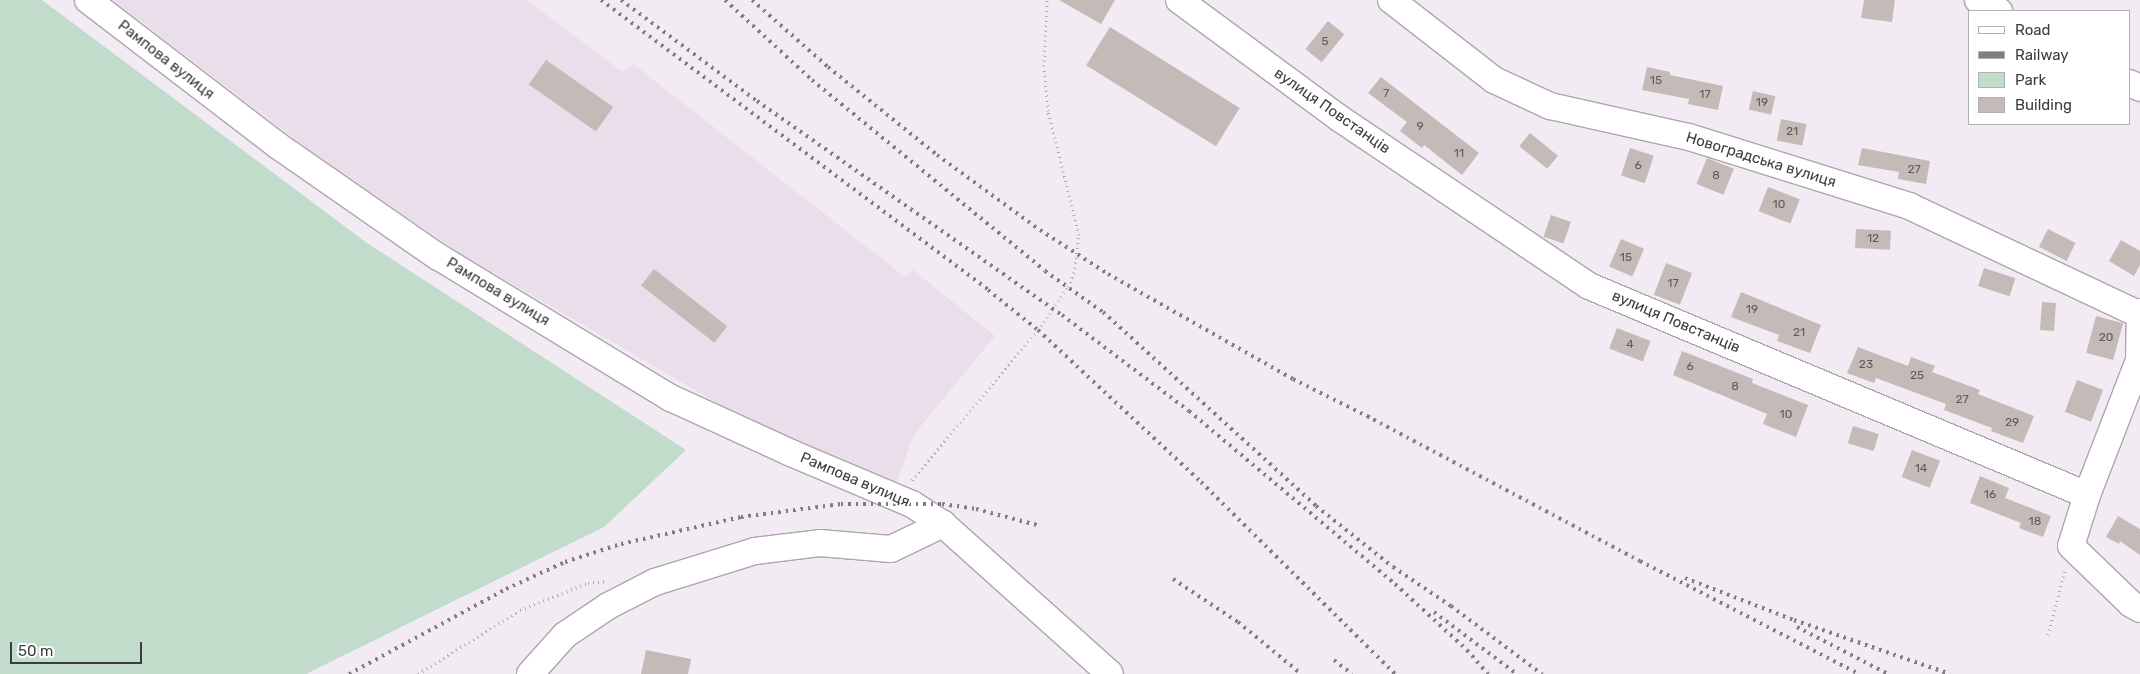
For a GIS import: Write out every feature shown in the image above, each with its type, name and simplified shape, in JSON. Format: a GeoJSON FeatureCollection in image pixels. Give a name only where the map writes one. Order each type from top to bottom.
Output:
{"type":"FeatureCollection","features":[{"type":"Feature","properties":{"kind":"street","name":"Рампова вулиця"},"geometry":{"type":"LineString","coordinates":[[88,0],[277,146],[437,256],[671,398],[792,453],[912,504],[943,524],[1110,674]]}},
{"type":"Feature","properties":{"kind":"street","name":"вулиця Повстанців"},"geometry":{"type":"LineString","coordinates":[[1179,0],[1339,118],[1588,286],[2087,495]]}},
{"type":"Feature","properties":{"kind":"street","name":"Новоградська вулиця"},"geometry":{"type":"LineString","coordinates":[[1391,0],[1494,80],[1550,106],[1689,137],[1909,206],[2139,313]]}},
{"type":"Feature","properties":{"kind":"street"},"geometry":{"type":"LineString","coordinates":[[1978,0],[1997,10]]}},
{"type":"Feature","properties":{"kind":"street"},"geometry":{"type":"LineString","coordinates":[[2139,313],[2139,360],[2087,495],[2071,546],[2131,604],[2140,609]]}},
{"type":"Feature","properties":{"kind":"street"},"geometry":{"type":"LineString","coordinates":[[530,674],[565,635],[608,606],[655,582],[755,551],[820,543],[892,549],[943,524]]}},
{"type":"Feature","properties":{"kind":"path"},"geometry":{"type":"LineString","coordinates":[[912,504],[908,495],[908,487],[915,475],[1038,330],[1068,287],[1074,273],[1079,235],[1048,111],[1044,66],[1047,0]]}},
{"type":"Feature","properties":{"kind":"path"},"geometry":{"type":"LineString","coordinates":[[2048,635],[2071,546]]}},
{"type":"Feature","properties":{"kind":"path"},"geometry":{"type":"LineString","coordinates":[[418,674],[520,610],[588,583],[614,581]]}},
{"type":"Feature","properties":{"kind":"shaded area"},"geometry":{"type":"Polygon","coordinates":[[[113,0],[527,0],[622,72],[633,64],[905,277],[913,270],[995,336],[920,427],[912,439],[897,482],[760,428],[461,254],[304,146],[113,0]]]}},
{"type":"Feature","properties":{"kind":"green space"},"geometry":{"type":"Polygon","coordinates":[[[0,0],[42,0],[367,243],[686,450],[604,527],[306,674],[0,674],[0,0]]]}},
{"type":"Feature","properties":{"kind":"building"},"geometry":{"type":"Polygon","coordinates":[[[1059,0],[1115,0],[1101,24],[1059,0]]]}},
{"type":"Feature","properties":{"kind":"building"},"geometry":{"type":"Polygon","coordinates":[[[1864,0],[1895,0],[1892,22],[1861,18],[1864,0]]]}},
{"type":"Feature","properties":{"kind":"building"},"geometry":{"type":"Polygon","coordinates":[[[1328,21],[1344,34],[1322,62],[1305,49],[1328,21]]]}},
{"type":"Feature","properties":{"kind":"building"},"geometry":{"type":"Polygon","coordinates":[[[1110,27],[1240,108],[1216,146],[1086,65],[1110,27]]]}},
{"type":"Feature","properties":{"kind":"building"},"geometry":{"type":"Polygon","coordinates":[[[546,60],[613,107],[596,132],[529,85],[546,60]]]}},
{"type":"Feature","properties":{"kind":"building"},"geometry":{"type":"Polygon","coordinates":[[[1647,67],[1670,72],[1670,75],[1723,86],[1718,110],[1688,104],[1689,99],[1642,90],[1647,67]]]}},
{"type":"Feature","properties":{"kind":"building"},"geometry":{"type":"Polygon","coordinates":[[[1381,77],[1479,153],[1462,175],[1424,145],[1422,148],[1400,131],[1407,122],[1368,93],[1381,77]]]}},
{"type":"Feature","properties":{"kind":"building"},"geometry":{"type":"Polygon","coordinates":[[[1753,91],[1775,96],[1771,115],[1749,110],[1753,91]]]}},
{"type":"Feature","properties":{"kind":"building"},"geometry":{"type":"Polygon","coordinates":[[[1781,119],[1807,124],[1802,146],[1777,141],[1781,119]]]}},
{"type":"Feature","properties":{"kind":"building"},"geometry":{"type":"Polygon","coordinates":[[[1530,133],[1558,156],[1547,169],[1519,146],[1530,133]]]}},
{"type":"Feature","properties":{"kind":"building"},"geometry":{"type":"Polygon","coordinates":[[[1630,148],[1654,156],[1645,183],[1621,176],[1630,148]]]}},
{"type":"Feature","properties":{"kind":"building"},"geometry":{"type":"Polygon","coordinates":[[[1862,148],[1930,161],[1926,184],[1898,179],[1899,172],[1858,165],[1862,148]]]}},
{"type":"Feature","properties":{"kind":"building"},"geometry":{"type":"Polygon","coordinates":[[[1707,158],[1734,169],[1723,195],[1697,184],[1707,158]]]}},
{"type":"Feature","properties":{"kind":"building"},"geometry":{"type":"Polygon","coordinates":[[[1768,187],[1800,199],[1790,223],[1759,211],[1768,187]]]}},
{"type":"Feature","properties":{"kind":"building"},"geometry":{"type":"Polygon","coordinates":[[[1551,215],[1571,222],[1563,244],[1544,237],[1551,215]]]}},
{"type":"Feature","properties":{"kind":"building"},"geometry":{"type":"Polygon","coordinates":[[[1856,229],[1891,231],[1890,250],[1855,248],[1856,229]]]}},
{"type":"Feature","properties":{"kind":"building"},"geometry":{"type":"Polygon","coordinates":[[[2048,229],[2076,243],[2067,261],[2039,247],[2048,229]]]}},
{"type":"Feature","properties":{"kind":"building"},"geometry":{"type":"Polygon","coordinates":[[[1621,239],[1644,249],[1632,276],[1609,267],[1621,239]]]}},
{"type":"Feature","properties":{"kind":"building"},"geometry":{"type":"Polygon","coordinates":[[[2121,240],[2140,251],[2140,265],[2134,276],[2109,261],[2121,240]]]}},
{"type":"Feature","properties":{"kind":"building"},"geometry":{"type":"Polygon","coordinates":[[[1666,263],[1692,273],[1680,305],[1654,295],[1666,263]]]}},
{"type":"Feature","properties":{"kind":"building"},"geometry":{"type":"Polygon","coordinates":[[[1984,268],[2015,278],[2010,296],[1978,286],[1984,268]]]}},
{"type":"Feature","properties":{"kind":"building"},"geometry":{"type":"Polygon","coordinates":[[[654,269],[727,326],[714,343],[641,286],[654,269]]]}},
{"type":"Feature","properties":{"kind":"building"},"geometry":{"type":"Polygon","coordinates":[[[1741,292],[1821,325],[1810,353],[1777,341],[1779,335],[1731,317],[1741,292]]]}},
{"type":"Feature","properties":{"kind":"building"},"geometry":{"type":"Polygon","coordinates":[[[2042,302],[2056,303],[2054,331],[2040,330],[2042,302]]]}},
{"type":"Feature","properties":{"kind":"building"},"geometry":{"type":"Polygon","coordinates":[[[2096,316],[2123,323],[2113,360],[2086,353],[2096,316]]]}},
{"type":"Feature","properties":{"kind":"building"},"geometry":{"type":"Polygon","coordinates":[[[1617,328],[1651,341],[1643,361],[1609,349],[1617,328]]]}},
{"type":"Feature","properties":{"kind":"building"},"geometry":{"type":"Polygon","coordinates":[[[1858,347],[1908,366],[1911,357],[1935,366],[1932,372],[1980,390],[1978,394],[2034,416],[2023,443],[1991,431],[1992,428],[1944,410],[1946,404],[1876,378],[1874,383],[1847,373],[1858,347]]]}},
{"type":"Feature","properties":{"kind":"building"},"geometry":{"type":"Polygon","coordinates":[[[1682,351],[1753,379],[1752,383],[1808,405],[1796,437],[1763,424],[1767,414],[1673,375],[1682,351]]]}},
{"type":"Feature","properties":{"kind":"building"},"geometry":{"type":"Polygon","coordinates":[[[2077,380],[2103,390],[2091,422],[2065,412],[2077,380]]]}},
{"type":"Feature","properties":{"kind":"building"},"geometry":{"type":"Polygon","coordinates":[[[1853,426],[1879,434],[1874,451],[1848,443],[1853,426]]]}},
{"type":"Feature","properties":{"kind":"building"},"geometry":{"type":"Polygon","coordinates":[[[1912,450],[1940,461],[1930,488],[1902,477],[1912,450]]]}},
{"type":"Feature","properties":{"kind":"building"},"geometry":{"type":"Polygon","coordinates":[[[1980,476],[2009,488],[2005,498],[2051,516],[2043,537],[2019,528],[2021,523],[1970,503],[1980,476]]]}},
{"type":"Feature","properties":{"kind":"building"},"geometry":{"type":"Polygon","coordinates":[[[2118,516],[2140,529],[2140,555],[2120,541],[2119,544],[2106,537],[2118,516]]]}},
{"type":"Feature","properties":{"kind":"building"},"geometry":{"type":"Polygon","coordinates":[[[646,650],[691,659],[688,674],[641,674],[646,650]]]}},
{"type":"Feature","properties":{"kind":"railway"},"geometry":{"type":"LineString","coordinates":[[601,0],[988,290],[1038,330],[1201,482],[1395,674]]}},
{"type":"Feature","properties":{"kind":"railway"},"geometry":{"type":"LineString","coordinates":[[621,0],[757,101],[1062,315],[1189,411],[1395,584],[1467,650],[1488,674]]}},
{"type":"Feature","properties":{"kind":"railway"},"geometry":{"type":"LineString","coordinates":[[725,0],[812,80],[1045,271],[1103,312],[1316,506],[1393,567],[1451,606],[1542,674]]}},
{"type":"Feature","properties":{"kind":"railway"},"geometry":{"type":"LineString","coordinates":[[752,0],[828,67],[937,155],[1040,230],[1108,274],[1293,379],[1859,674]]}},
{"type":"Feature","properties":{"kind":"railway"},"geometry":{"type":"LineString","coordinates":[[349,674],[506,589],[565,562],[621,544],[741,517],[841,504],[942,504],[976,509],[1041,526]]}},
{"type":"Feature","properties":{"kind":"railway"},"geometry":{"type":"LineString","coordinates":[[1685,578],[1794,620],[1950,674]]}},
{"type":"Feature","properties":{"kind":"railway"},"geometry":{"type":"LineString","coordinates":[[1173,579],[1238,622],[1301,674]]}},
{"type":"Feature","properties":{"kind":"railway"},"geometry":{"type":"LineString","coordinates":[[1434,612],[1517,674]]}},
{"type":"Feature","properties":{"kind":"railway"},"geometry":{"type":"LineString","coordinates":[[1797,627],[1888,674]]}},
{"type":"Feature","properties":{"kind":"railway"},"geometry":{"type":"LineString","coordinates":[[1334,660],[1352,674]]}}]}
